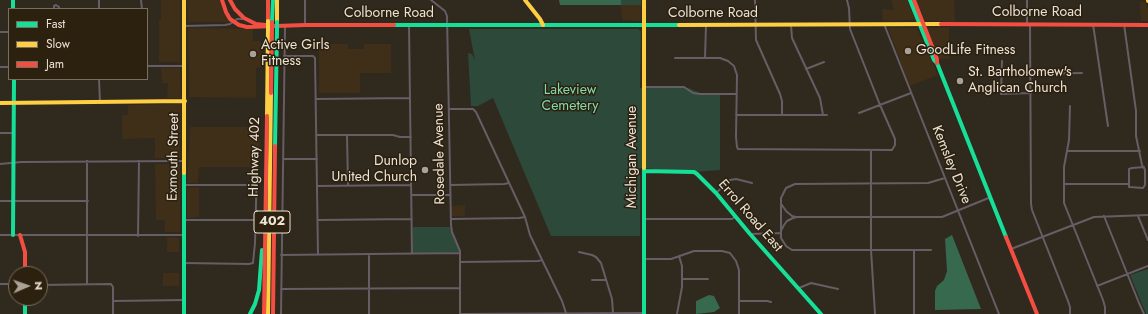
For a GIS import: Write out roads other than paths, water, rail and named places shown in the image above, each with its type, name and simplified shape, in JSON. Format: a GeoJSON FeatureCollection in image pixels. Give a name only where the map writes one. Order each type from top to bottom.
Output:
{"type":"FeatureCollection","features":[{"type":"Feature","properties":{"kind":"main road","name":"Exmouth Street"},"geometry":{"type":"LineString","coordinates":[[184,0],[184,314]]}},
{"type":"Feature","properties":{"kind":"main road"},"geometry":{"type":"LineString","coordinates":[[222,0],[227,14],[233,22]]}},
{"type":"Feature","properties":{"kind":"main road"},"geometry":{"type":"LineString","coordinates":[[230,0],[240,14],[247,20]]}},
{"type":"Feature","properties":{"kind":"main road","name":"Highway 402"},"geometry":{"type":"LineString","coordinates":[[268,0],[273,26],[271,314]]}},
{"type":"Feature","properties":{"kind":"main road","name":"Highway 402"},"geometry":{"type":"LineString","coordinates":[[264,314],[266,177],[275,0]]}},
{"type":"Feature","properties":{"kind":"main road"},"geometry":{"type":"LineString","coordinates":[[525,0],[543,25]]}},
{"type":"Feature","properties":{"kind":"main road","name":"Michigan Avenue"},"geometry":{"type":"LineString","coordinates":[[644,0],[644,313]]}},
{"type":"Feature","properties":{"kind":"main road"},"geometry":{"type":"LineString","coordinates":[[910,0],[922,24]]}},
{"type":"Feature","properties":{"kind":"main road"},"geometry":{"type":"LineString","coordinates":[[914,0],[934,60],[937,63],[1037,314]]}},
{"type":"Feature","properties":{"kind":"main road","name":"Colborne Road"},"geometry":{"type":"LineString","coordinates":[[247,20],[256,24],[273,26]]}},
{"type":"Feature","properties":{"kind":"main road","name":"Colborne Road"},"geometry":{"type":"LineString","coordinates":[[233,22],[239,25],[251,27],[305,25],[1148,24]]}},
{"type":"Feature","properties":{"kind":"main road"},"geometry":{"type":"LineString","coordinates":[[636,25],[641,28],[644,33]]}},
{"type":"Feature","properties":{"kind":"main road"},"geometry":{"type":"LineString","coordinates":[[14,80],[14,235]]}},
{"type":"Feature","properties":{"kind":"main road"},"geometry":{"type":"LineString","coordinates":[[0,103],[185,101]]}},
{"type":"Feature","properties":{"kind":"main road","name":"Errol Road East"},"geometry":{"type":"LineString","coordinates":[[644,171],[694,172],[716,193],[820,314]]}},
{"type":"Feature","properties":{"kind":"main road"},"geometry":{"type":"LineString","coordinates":[[250,314],[255,304],[260,283],[266,177]]}},
{"type":"Feature","properties":{"kind":"main road"},"geometry":{"type":"LineString","coordinates":[[20,235],[24,252],[25,266]]}},
{"type":"Feature","properties":{"kind":"street"},"geometry":{"type":"LineString","coordinates":[[305,0],[305,25]]}},
{"type":"Feature","properties":{"kind":"street","name":"Rosedale Avenue"},"geometry":{"type":"LineString","coordinates":[[430,0],[445,11],[448,25],[450,219],[452,231],[460,253],[460,314]]}},
{"type":"Feature","properties":{"kind":"street"},"geometry":{"type":"LineString","coordinates":[[755,0],[756,42],[781,96],[782,115]]}},
{"type":"Feature","properties":{"kind":"street"},"geometry":{"type":"LineString","coordinates":[[675,58],[723,58],[733,65],[736,73],[738,149],[888,150],[893,148],[895,145],[895,139],[850,29],[847,0]]}},
{"type":"Feature","properties":{"kind":"street"},"geometry":{"type":"LineString","coordinates":[[1027,0],[1031,93],[1031,204],[1032,210],[1068,300],[1070,314]]}},
{"type":"Feature","properties":{"kind":"street","name":"Colborne Road"},"geometry":{"type":"LineString","coordinates":[[184,26],[225,25],[238,19],[247,20]]}},
{"type":"Feature","properties":{"kind":"street"},"geometry":{"type":"LineString","coordinates":[[225,25],[233,23],[239,25]]}},
{"type":"Feature","properties":{"kind":"street"},"geometry":{"type":"LineString","coordinates":[[706,24],[706,58]]}},
{"type":"Feature","properties":{"kind":"street","name":"Kemsley Drive"},"geometry":{"type":"LineString","coordinates":[[884,24],[999,314]]}},
{"type":"Feature","properties":{"kind":"street"},"geometry":{"type":"LineString","coordinates":[[1093,24],[1108,126]]}},
{"type":"Feature","properties":{"kind":"street"},"geometry":{"type":"LineString","coordinates":[[1124,24],[1136,111],[1136,133],[1147,180],[1143,188],[1130,188],[1128,184],[1129,169],[1144,168]]}},
{"type":"Feature","properties":{"kind":"street"},"geometry":{"type":"LineString","coordinates":[[409,25],[412,254]]}},
{"type":"Feature","properties":{"kind":"street"},"geometry":{"type":"LineString","coordinates":[[791,25],[792,38],[820,98],[823,115]]}},
{"type":"Feature","properties":{"kind":"street"},"geometry":{"type":"LineString","coordinates":[[281,314],[285,26]]}},
{"type":"Feature","properties":{"kind":"street"},"geometry":{"type":"LineString","coordinates":[[284,56],[313,56],[316,58],[318,254]]}},
{"type":"Feature","properties":{"kind":"street"},"geometry":{"type":"LineString","coordinates":[[1002,61],[1001,94],[1031,93]]}},
{"type":"Feature","properties":{"kind":"street"},"geometry":{"type":"LineString","coordinates":[[806,68],[824,62]]}},
{"type":"Feature","properties":{"kind":"street"},"geometry":{"type":"LineString","coordinates":[[148,66],[185,66]]}},
{"type":"Feature","properties":{"kind":"street"},"geometry":{"type":"LineString","coordinates":[[1030,74],[1082,73]]}},
{"type":"Feature","properties":{"kind":"street"},"geometry":{"type":"LineString","coordinates":[[99,80],[100,102]]}},
{"type":"Feature","properties":{"kind":"street"},"geometry":{"type":"LineString","coordinates":[[644,87],[684,87],[700,94],[736,94]]}},
{"type":"Feature","properties":{"kind":"street"},"geometry":{"type":"LineString","coordinates":[[859,113],[911,92]]}},
{"type":"Feature","properties":{"kind":"street"},"geometry":{"type":"LineString","coordinates":[[316,98],[410,98]]}},
{"type":"Feature","properties":{"kind":"street"},"geometry":{"type":"LineString","coordinates":[[1070,106],[1070,134],[1064,167],[1064,203],[1097,286],[1104,305],[1105,314]]}},
{"type":"Feature","properties":{"kind":"street"},"geometry":{"type":"LineString","coordinates":[[449,109],[471,108],[475,110],[525,217],[530,235],[566,313]]}},
{"type":"Feature","properties":{"kind":"street"},"geometry":{"type":"LineString","coordinates":[[736,115],[827,115]]}},
{"type":"Feature","properties":{"kind":"street"},"geometry":{"type":"LineString","coordinates":[[0,133],[13,133]]}},
{"type":"Feature","properties":{"kind":"street"},"geometry":{"type":"LineString","coordinates":[[317,135],[393,135],[400,137],[411,137]]}},
{"type":"Feature","properties":{"kind":"street"},"geometry":{"type":"LineString","coordinates":[[347,135],[348,185]]}},
{"type":"Feature","properties":{"kind":"street"},"geometry":{"type":"LineString","coordinates":[[870,150],[871,250],[875,314]]}},
{"type":"Feature","properties":{"kind":"street"},"geometry":{"type":"LineString","coordinates":[[1067,151],[1140,151]]}},
{"type":"Feature","properties":{"kind":"street"},"geometry":{"type":"LineString","coordinates":[[283,159],[317,159]]}},
{"type":"Feature","properties":{"kind":"street"},"geometry":{"type":"LineString","coordinates":[[0,164],[21,162],[138,162],[185,160]]}},
{"type":"Feature","properties":{"kind":"street"},"geometry":{"type":"LineString","coordinates":[[87,161],[87,284]]}},
{"type":"Feature","properties":{"kind":"street"},"geometry":{"type":"LineString","coordinates":[[138,162],[138,236]]}},
{"type":"Feature","properties":{"kind":"street"},"geometry":{"type":"LineString","coordinates":[[184,263],[253,263],[256,220],[256,165]]}},
{"type":"Feature","properties":{"kind":"street"},"geometry":{"type":"LineString","coordinates":[[932,250],[794,250],[783,243],[781,233],[782,195],[788,186],[795,184],[928,184],[945,178]]}},
{"type":"Feature","properties":{"kind":"street"},"geometry":{"type":"LineString","coordinates":[[716,193],[730,180],[736,179],[752,182]]}},
{"type":"Feature","properties":{"kind":"street"},"geometry":{"type":"LineString","coordinates":[[450,185],[509,183]]}},
{"type":"Feature","properties":{"kind":"street"},"geometry":{"type":"LineString","coordinates":[[1064,184],[1128,184]]}},
{"type":"Feature","properties":{"kind":"street"},"geometry":{"type":"LineString","coordinates":[[184,185],[256,185]]}},
{"type":"Feature","properties":{"kind":"street"},"geometry":{"type":"LineString","coordinates":[[317,186],[411,185]]}},
{"type":"Feature","properties":{"kind":"street"},"geometry":{"type":"LineString","coordinates":[[412,195],[450,195]]}},
{"type":"Feature","properties":{"kind":"street"},"geometry":{"type":"LineString","coordinates":[[781,202],[786,211],[792,216],[798,217],[940,217],[991,197]]}},
{"type":"Feature","properties":{"kind":"street"},"geometry":{"type":"LineString","coordinates":[[0,201],[88,201]]}},
{"type":"Feature","properties":{"kind":"street"},"geometry":{"type":"LineString","coordinates":[[1011,249],[1094,216],[1148,216]]}},
{"type":"Feature","properties":{"kind":"street"},"geometry":{"type":"LineString","coordinates":[[1104,216],[1144,314]]}},
{"type":"Feature","properties":{"kind":"street"},"geometry":{"type":"LineString","coordinates":[[1138,216],[1148,240]]}},
{"type":"Feature","properties":{"kind":"street"},"geometry":{"type":"LineString","coordinates":[[450,219],[525,217]]}},
{"type":"Feature","properties":{"kind":"street"},"geometry":{"type":"LineString","coordinates":[[644,219],[736,217]]}},
{"type":"Feature","properties":{"kind":"street"},"geometry":{"type":"LineString","coordinates":[[781,233],[783,226],[787,221],[798,217]]}},
{"type":"Feature","properties":{"kind":"street"},"geometry":{"type":"LineString","coordinates":[[318,220],[412,219]]}},
{"type":"Feature","properties":{"kind":"street"},"geometry":{"type":"LineString","coordinates":[[184,220],[256,220]]}},
{"type":"Feature","properties":{"kind":"street"},"geometry":{"type":"LineString","coordinates":[[750,234],[781,233]]}},
{"type":"Feature","properties":{"kind":"street"},"geometry":{"type":"LineString","coordinates":[[0,235],[184,235]]}},
{"type":"Feature","properties":{"kind":"street"},"geometry":{"type":"LineString","coordinates":[[914,250],[914,314]]}},
{"type":"Feature","properties":{"kind":"street"},"geometry":{"type":"LineString","coordinates":[[644,259],[667,259],[694,251],[722,251],[730,253],[736,261],[739,270],[739,314]]}},
{"type":"Feature","properties":{"kind":"street"},"geometry":{"type":"LineString","coordinates":[[579,252],[590,253],[598,259],[602,266],[612,302],[613,313]]}},
{"type":"Feature","properties":{"kind":"street"},"geometry":{"type":"LineString","coordinates":[[281,254],[460,253]]}},
{"type":"Feature","properties":{"kind":"street"},"geometry":{"type":"LineString","coordinates":[[369,254],[369,314]]}},
{"type":"Feature","properties":{"kind":"street"},"geometry":{"type":"LineString","coordinates":[[678,314],[682,292],[682,266],[679,256]]}},
{"type":"Feature","properties":{"kind":"street"},"geometry":{"type":"LineString","coordinates":[[460,262],[542,260]]}},
{"type":"Feature","properties":{"kind":"street"},"geometry":{"type":"LineString","coordinates":[[1097,286],[1148,266]]}},
{"type":"Feature","properties":{"kind":"street"},"geometry":{"type":"LineString","coordinates":[[682,279],[708,279]]}},
{"type":"Feature","properties":{"kind":"street"},"geometry":{"type":"LineString","coordinates":[[592,280],[606,280]]}},
{"type":"Feature","properties":{"kind":"street"},"geometry":{"type":"LineString","coordinates":[[799,288],[811,283],[838,289]]}},
{"type":"Feature","properties":{"kind":"street"},"geometry":{"type":"LineString","coordinates":[[48,284],[112,285],[113,314]]}},
{"type":"Feature","properties":{"kind":"street"},"geometry":{"type":"LineString","coordinates":[[281,289],[460,288]]}},
{"type":"Feature","properties":{"kind":"street"},"geometry":{"type":"LineString","coordinates":[[113,301],[184,300]]}},
{"type":"Feature","properties":{"kind":"street"},"geometry":{"type":"LineString","coordinates":[[739,301],[771,302]]}},
{"type":"Feature","properties":{"kind":"street"},"geometry":{"type":"LineString","coordinates":[[460,314],[644,313]]}},
{"type":"Feature","properties":{"kind":"place","name":"GoodLife Fitness"},"geometry":{"type":"Point","coordinates":[908,51]}},
{"type":"Feature","properties":{"kind":"place","name":"Active Girls Fitness"},"geometry":{"type":"Point","coordinates":[253,54]}},
{"type":"Feature","properties":{"kind":"place","name":"St. Bartholomew's Anglican Church"},"geometry":{"type":"Point","coordinates":[960,81]}},
{"type":"Feature","properties":{"kind":"place","name":"Dunlop United Church"},"geometry":{"type":"Point","coordinates":[425,170]}},
{"type":"Feature","properties":{"kind":"park label","name":"Lakeview Cemetery"},"geometry":{"type":"Point","coordinates":[570,100]}}]}
